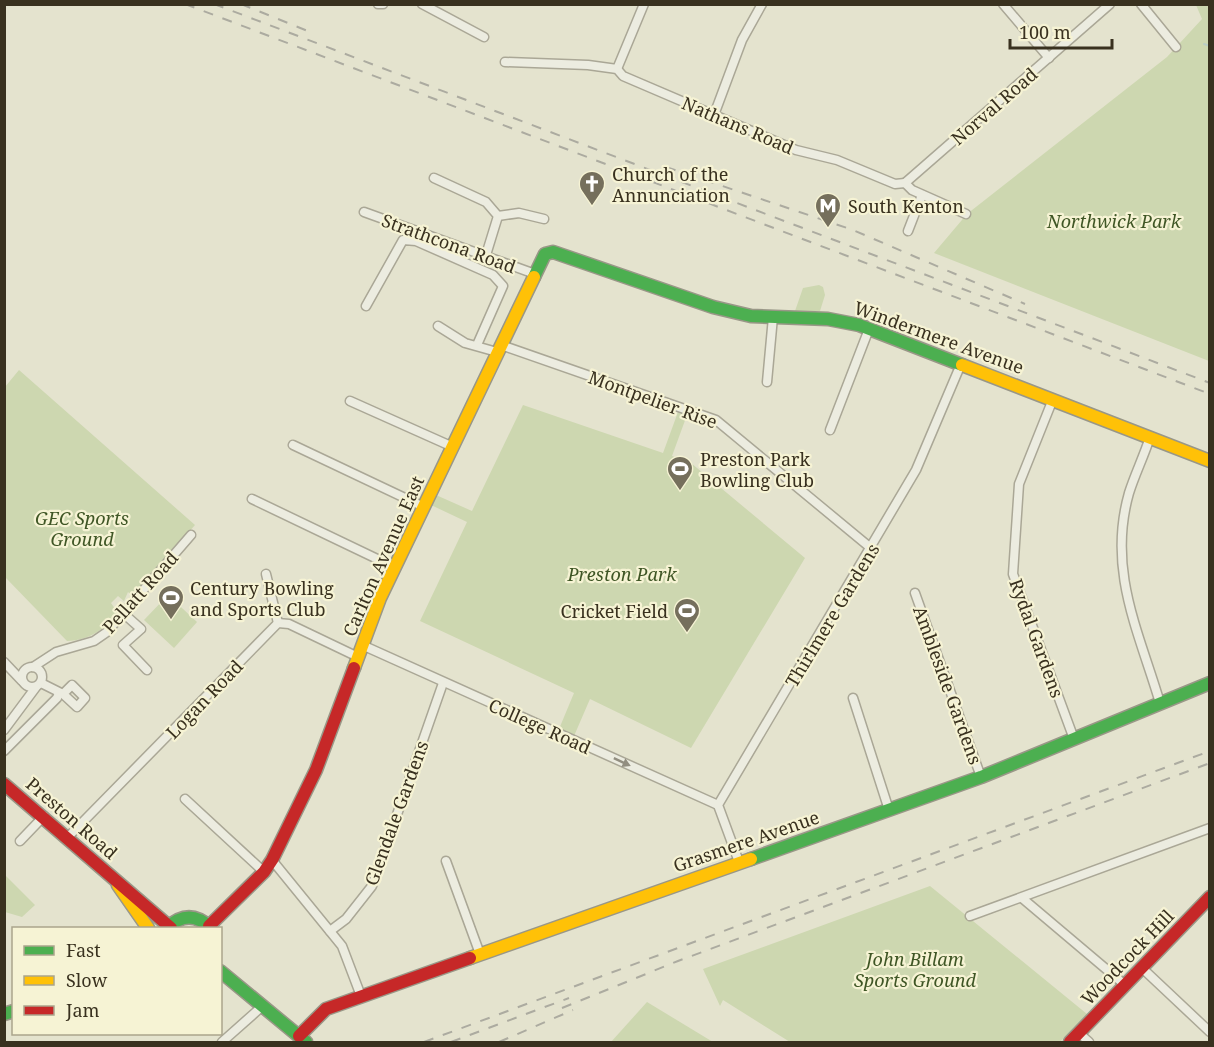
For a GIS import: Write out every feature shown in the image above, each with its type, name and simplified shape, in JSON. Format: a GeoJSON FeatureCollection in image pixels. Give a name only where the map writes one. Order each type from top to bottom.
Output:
{"type":"FeatureCollection","features":[{"type":"Feature","properties":{"kind":"street"},"geometry":{"type":"LineString","coordinates":[[378,4],[384,4]]}},
{"type":"Feature","properties":{"kind":"street"},"geometry":{"type":"LineString","coordinates":[[422,4],[484,37]]}},
{"type":"Feature","properties":{"kind":"street"},"geometry":{"type":"LineString","coordinates":[[617,69],[644,4]]}},
{"type":"Feature","properties":{"kind":"street"},"geometry":{"type":"LineString","coordinates":[[714,115],[742,40],[762,4]]}},
{"type":"Feature","properties":{"kind":"street"},"geometry":{"type":"LineString","coordinates":[[1002,4],[1049,58]]}},
{"type":"Feature","properties":{"kind":"street","name":"Norval Road"},"geometry":{"type":"LineString","coordinates":[[905,183],[1110,4]]}},
{"type":"Feature","properties":{"kind":"street"},"geometry":{"type":"LineString","coordinates":[[1141,4],[1176,46]]}},
{"type":"Feature","properties":{"kind":"street","name":"Nathans Road"},"geometry":{"type":"LineString","coordinates":[[505,62],[588,65],[617,69],[623,76],[796,150],[837,160],[895,184],[905,183],[922,195],[966,214]]}},
{"type":"Feature","properties":{"kind":"street"},"geometry":{"type":"LineString","coordinates":[[434,178],[486,202],[498,216]]}},
{"type":"Feature","properties":{"kind":"street"},"geometry":{"type":"LineString","coordinates":[[908,231],[922,195]]}},
{"type":"Feature","properties":{"kind":"street","name":"Strathcona Road"},"geometry":{"type":"LineString","coordinates":[[364,212],[535,274]]}},
{"type":"Feature","properties":{"kind":"street"},"geometry":{"type":"LineString","coordinates":[[498,216],[519,213],[544,219]]}},
{"type":"Feature","properties":{"kind":"street"},"geometry":{"type":"LineString","coordinates":[[486,255],[498,216]]}},
{"type":"Feature","properties":{"kind":"street"},"geometry":{"type":"LineString","coordinates":[[366,306],[398,246],[404,240],[416,241],[493,275],[503,286],[477,345]]}},
{"type":"Feature","properties":{"kind":"street","name":"Windermere Avenue"},"geometry":{"type":"LineString","coordinates":[[545,254],[553,252],[720,309],[773,317],[830,318],[869,329],[1209,461]]}},
{"type":"Feature","properties":{"kind":"street","name":"Carlton Avenue East"},"geometry":{"type":"LineString","coordinates":[[170,927],[178,918],[185,916],[195,918],[210,927],[264,872],[272,860],[316,770],[394,567],[545,254]]}},
{"type":"Feature","properties":{"kind":"street"},"geometry":{"type":"LineString","coordinates":[[767,382],[773,317]]}},
{"type":"Feature","properties":{"kind":"street","name":"Montpelier Rise"},"geometry":{"type":"LineString","coordinates":[[438,326],[465,343],[499,349],[716,420],[872,549]]}},
{"type":"Feature","properties":{"kind":"street"},"geometry":{"type":"LineString","coordinates":[[830,430],[869,329]]}},
{"type":"Feature","properties":{"kind":"street","name":"Thirlmere Gardens"},"geometry":{"type":"LineString","coordinates":[[718,805],[872,549],[916,470],[962,364]]}},
{"type":"Feature","properties":{"kind":"street","name":"Rydal Gardens"},"geometry":{"type":"LineString","coordinates":[[1053,399],[1019,484],[1013,574],[1074,739]]}},
{"type":"Feature","properties":{"kind":"street"},"geometry":{"type":"LineString","coordinates":[[350,401],[453,447]]}},
{"type":"Feature","properties":{"kind":"street"},"geometry":{"type":"LineString","coordinates":[[1150,437],[1129,494],[1121,540],[1121,564],[1125,594],[1160,703]]}},
{"type":"Feature","properties":{"kind":"street"},"geometry":{"type":"LineString","coordinates":[[293,445],[424,507]]}},
{"type":"Feature","properties":{"kind":"street"},"geometry":{"type":"LineString","coordinates":[[252,499],[394,567]]}},
{"type":"Feature","properties":{"kind":"street","name":"Pellatt Road"},"geometry":{"type":"LineString","coordinates":[[30,668],[51,656],[94,641],[107,632],[191,535]]}},
{"type":"Feature","properties":{"kind":"street"},"geometry":{"type":"LineString","coordinates":[[266,574],[278,623],[289,624],[360,651]]}},
{"type":"Feature","properties":{"kind":"street","name":"Ambleside Gardens"},"geometry":{"type":"LineString","coordinates":[[915,592],[981,777]]}},
{"type":"Feature","properties":{"kind":"street"},"geometry":{"type":"LineString","coordinates":[[123,613],[141,629],[123,645],[147,670]]}},
{"type":"Feature","properties":{"kind":"street","name":"Logan Road"},"geometry":{"type":"LineString","coordinates":[[68,837],[278,623]]}},
{"type":"Feature","properties":{"kind":"street","name":"College Road"},"geometry":{"type":"LineString","coordinates":[[360,651],[443,683],[718,805]]}},
{"type":"Feature","properties":{"kind":"street"},"geometry":{"type":"LineString","coordinates":[[4,730],[40,682],[51,656]]}},
{"type":"Feature","properties":{"kind":"street"},"geometry":{"type":"LineString","coordinates":[[4,751],[61,694],[40,682],[30,668],[6,664]]}},
{"type":"Feature","properties":{"kind":"street"},"geometry":{"type":"LineString","coordinates":[[6,664],[23,683]]}},
{"type":"Feature","properties":{"kind":"street"},"geometry":{"type":"LineString","coordinates":[[25,701],[23,683],[30,668]]}},
{"type":"Feature","properties":{"kind":"street"},"geometry":{"type":"LineString","coordinates":[[23,683],[40,682]]}},
{"type":"Feature","properties":{"kind":"street","name":"Glendale Gardens"},"geometry":{"type":"LineString","coordinates":[[330,932],[346,919],[372,886],[443,683]]}},
{"type":"Feature","properties":{"kind":"street","name":"Grasmere Avenue"},"geometry":{"type":"LineString","coordinates":[[300,1040],[323,1010],[981,777],[1209,683]]}},
{"type":"Feature","properties":{"kind":"street"},"geometry":{"type":"LineString","coordinates":[[853,698],[889,810]]}},
{"type":"Feature","properties":{"kind":"street","name":"Preston Road"},"geometry":{"type":"LineString","coordinates":[[4,784],[44,816],[168,927]]}},
{"type":"Feature","properties":{"kind":"street"},"geometry":{"type":"LineString","coordinates":[[185,799],[264,872]]}},
{"type":"Feature","properties":{"kind":"street"},"geometry":{"type":"LineString","coordinates":[[718,805],[739,862]]}},
{"type":"Feature","properties":{"kind":"street"},"geometry":{"type":"LineString","coordinates":[[20,841],[44,816]]}},
{"type":"Feature","properties":{"kind":"street"},"geometry":{"type":"LineString","coordinates":[[970,916],[1209,828]]}},
{"type":"Feature","properties":{"kind":"street"},"geometry":{"type":"LineString","coordinates":[[272,860],[330,932],[349,960],[361,996]]}},
{"type":"Feature","properties":{"kind":"street"},"geometry":{"type":"LineString","coordinates":[[446,861],[480,954]]}},
{"type":"Feature","properties":{"kind":"street","name":"Preston Road"},"geometry":{"type":"LineString","coordinates":[[115,879],[123,895],[147,927]]}},
{"type":"Feature","properties":{"kind":"street"},"geometry":{"type":"LineString","coordinates":[[1022,898],[1125,985]]}},
{"type":"Feature","properties":{"kind":"street","name":"Woodcock Hill"},"geometry":{"type":"LineString","coordinates":[[1070,1042],[1209,900]]}},
{"type":"Feature","properties":{"kind":"street"},"geometry":{"type":"LineString","coordinates":[[1142,968],[1209,1032]]}},
{"type":"Feature","properties":{"kind":"street"},"geometry":{"type":"LineString","coordinates":[[222,973],[251,998],[255,998],[300,1040]]}},
{"type":"Feature","properties":{"kind":"street"},"geometry":{"type":"LineString","coordinates":[[251,998],[251,1003],[258,1010],[300,1040]]}},
{"type":"Feature","properties":{"kind":"street"},"geometry":{"type":"LineString","coordinates":[[222,1042],[258,1010]]}},
{"type":"Feature","properties":{"kind":"street"},"geometry":{"type":"LineString","coordinates":[[1079,1033],[1089,1042]]}},
{"type":"Feature","properties":{"kind":"green space","name":"Northwick Park"},"geometry":{"type":"Polygon","coordinates":[[[1196,5],[1209,5],[1209,361],[934,253],[967,214],[1167,57],[1202,19],[1196,5]]]}},
{"type":"Feature","properties":{"kind":"green space"},"geometry":{"type":"Polygon","coordinates":[[[819,285],[823,287],[825,295],[820,311],[795,311],[803,288],[819,285]]]}},
{"type":"Feature","properties":{"kind":"green space","name":"GEC Sports Ground"},"geometry":{"type":"Polygon","coordinates":[[[19,370],[195,525],[132,596],[128,592],[124,601],[118,596],[111,603],[118,613],[96,633],[83,639],[67,641],[5,577],[5,387],[19,370]]]}},
{"type":"Feature","properties":{"kind":"green space","name":"Preston Park"},"geometry":{"type":"Polygon","coordinates":[[[523,405],[663,453],[678,412],[687,415],[672,456],[691,463],[805,558],[691,748],[590,699],[574,736],[559,729],[574,693],[420,621],[467,522],[431,505],[436,495],[472,511],[523,405]]]}},
{"type":"Feature","properties":{"kind":"green space","name":"Century Bowling and Sports Club"},"geometry":{"type":"Polygon","coordinates":[[[168,595],[197,622],[174,648],[144,620],[168,595]]]}},
{"type":"Feature","properties":{"kind":"green space"},"geometry":{"type":"Polygon","coordinates":[[[5,875],[35,905],[22,917],[5,912],[5,875]]]}},
{"type":"Feature","properties":{"kind":"green space","name":"John Billam Sports Ground"},"geometry":{"type":"Polygon","coordinates":[[[930,886],[1087,1014],[1060,1042],[790,1042],[723,1000],[720,1006],[703,969],[930,886]]]}},
{"type":"Feature","properties":{"kind":"green space"},"geometry":{"type":"Polygon","coordinates":[[[647,1002],[713,1042],[611,1042],[647,1002]]]}},
{"type":"Feature","properties":{"kind":"waterway"},"geometry":{"type":"LineString","coordinates":[[1204,44],[1210,46]]}},
{"type":"Feature","properties":{"kind":"railway"},"geometry":{"type":"LineString","coordinates":[[185,4],[1210,394]]}},
{"type":"Feature","properties":{"kind":"railway"},"geometry":{"type":"LineString","coordinates":[[214,4],[1210,383]]}},
{"type":"Feature","properties":{"kind":"railway"},"geometry":{"type":"LineString","coordinates":[[241,4],[315,34]]}},
{"type":"Feature","properties":{"kind":"railway"},"geometry":{"type":"LineString","coordinates":[[666,167],[853,230],[1025,304]]}},
{"type":"Feature","properties":{"kind":"railway"},"geometry":{"type":"LineString","coordinates":[[424,1042],[1210,751]]}},
{"type":"Feature","properties":{"kind":"railway"},"geometry":{"type":"LineString","coordinates":[[562,1008],[678,961],[1210,763]]}},
{"type":"Feature","properties":{"kind":"railway"},"geometry":{"type":"LineString","coordinates":[[451,1042],[569,998]]}},
{"type":"Feature","properties":{"kind":"railway"},"geometry":{"type":"LineString","coordinates":[[499,1042],[573,1010]]}},
{"type":"Feature","properties":{"kind":"traffic: fast"},"geometry":{"type":"LineString","coordinates":[[534,277],[545,254],[553,252],[713,307],[751,316],[828,319],[859,325],[962,365]]}},
{"type":"Feature","properties":{"kind":"traffic: fast"},"geometry":{"type":"LineString","coordinates":[[751,859],[981,777],[1210,683]]}},
{"type":"Feature","properties":{"kind":"traffic: fast"},"geometry":{"type":"LineString","coordinates":[[168,927],[184,918],[200,920],[210,927]]}},
{"type":"Feature","properties":{"kind":"traffic: fast"},"geometry":{"type":"LineString","coordinates":[[222,973],[306,1042]]}},
{"type":"Feature","properties":{"kind":"traffic: fast"},"geometry":{"type":"LineString","coordinates":[[4,1014],[12,1012]]}},
{"type":"Feature","properties":{"kind":"traffic: slow"},"geometry":{"type":"LineString","coordinates":[[354,668],[380,598],[534,277]]}},
{"type":"Feature","properties":{"kind":"traffic: slow"},"geometry":{"type":"LineString","coordinates":[[962,365],[1210,461]]}},
{"type":"Feature","properties":{"kind":"traffic: slow"},"geometry":{"type":"LineString","coordinates":[[470,958],[751,859]]}},
{"type":"Feature","properties":{"kind":"traffic: slow"},"geometry":{"type":"LineString","coordinates":[[118,885],[147,927]]}},
{"type":"Feature","properties":{"kind":"traffic: jam"},"geometry":{"type":"LineString","coordinates":[[209,926],[264,872],[272,860],[316,770],[354,668]]}},
{"type":"Feature","properties":{"kind":"traffic: jam"},"geometry":{"type":"LineString","coordinates":[[4,784],[170,927]]}},
{"type":"Feature","properties":{"kind":"traffic: jam"},"geometry":{"type":"LineString","coordinates":[[1070,1042],[1210,897]]}},
{"type":"Feature","properties":{"kind":"traffic: jam"},"geometry":{"type":"LineString","coordinates":[[299,1036],[326,1009],[470,958]]}},
{"type":"Feature","properties":{"kind":"place","name":"Church of the Annunciation"},"geometry":{"type":"Point","coordinates":[592,207]}},
{"type":"Feature","properties":{"kind":"place","name":"South Kenton"},"geometry":{"type":"Point","coordinates":[828,229]}},
{"type":"Feature","properties":{"kind":"place","name":"Preston Park Bowling Club"},"geometry":{"type":"Point","coordinates":[680,492]}},
{"type":"Feature","properties":{"kind":"place","name":"Century Bowling and Sports Club"},"geometry":{"type":"Point","coordinates":[171,621]}},
{"type":"Feature","properties":{"kind":"place","name":"Cricket Field"},"geometry":{"type":"Point","coordinates":[687,634]}}]}
